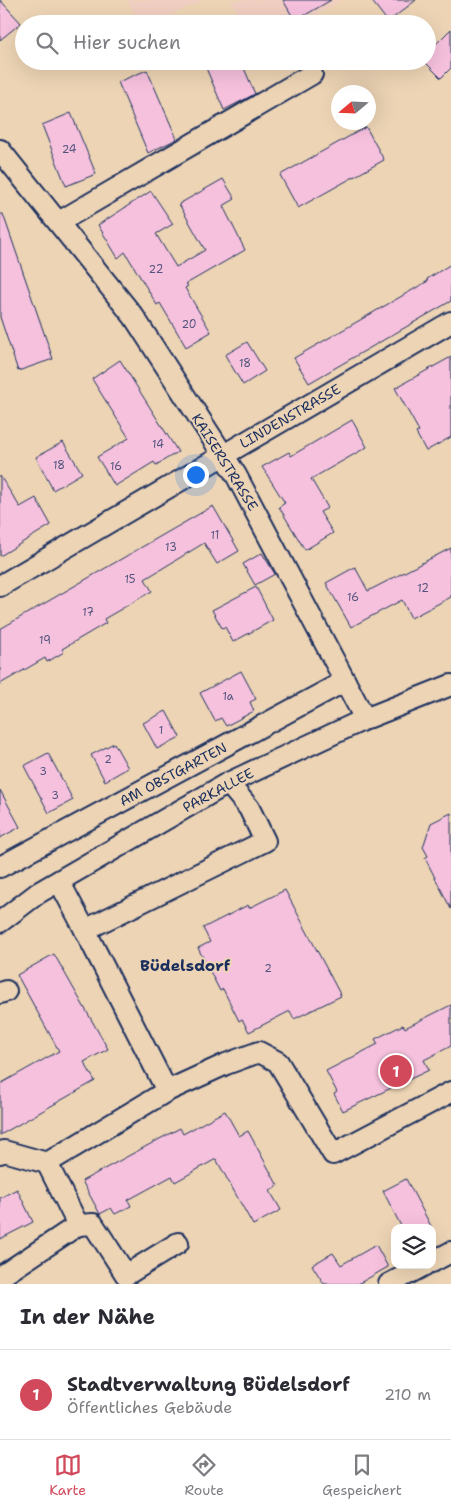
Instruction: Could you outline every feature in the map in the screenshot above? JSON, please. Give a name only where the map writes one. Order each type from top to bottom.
[{"type":"street","points":[[59,222],[312,74]]},
{"type":"street","name":"KAISERSTRASSE","points":[[0,150],[134,318],[221,455],[236,475],[365,719]]},
{"type":"street","name":"LINDENSTRASSE","points":[[0,586],[451,322]]},
{"type":"street","name":"AM OBSTGARTEN","points":[[0,867],[346,681]]},
{"type":"street","name":"PARKALLEE","points":[[0,922],[38,893],[228,782],[365,719],[451,685]]},
{"type":"street","points":[[85,930],[265,841],[249,808],[228,782]]},
{"type":"street","points":[[59,881],[167,1091]]},
{"type":"street","points":[[0,1153],[4,1151],[47,1163],[167,1091],[226,1064],[259,1052],[278,1062],[333,1154],[451,1092]]},
{"type":"street","points":[[47,1163],[78,1225]]},
{"type":"street","points":[[0,1276],[78,1225],[93,1224],[126,1276],[178,1243]]},
{"type":"street","points":[[436,1260],[451,1252]]},
{"type":"street","points":[[389,1284],[417,1269]]},
{"type":"shaded area","points":[[127,0],[204,0],[170,15],[136,15]]},
{"type":"shaded area","points":[[231,0],[342,0],[316,15],[238,15]]},
{"type":"building","points":[[0,0],[15,16],[15,28],[0,40]]},
{"type":"building","points":[[283,0],[331,0],[305,15],[292,15]]},
{"type":"building","points":[[371,0],[416,0],[397,15],[383,15]]},
{"type":"building","points":[[451,29],[451,68],[441,78],[433,70],[436,70],[436,44]]},
{"type":"building","points":[[147,70],[177,139],[148,153],[118,82]]},
{"type":"building","points":[[207,70],[245,70],[255,94],[224,110]]},
{"type":"building","points":[[71,113],[96,174],[66,186],[42,125]]},
{"type":"building","points":[[361,130],[368,130],[384,160],[298,208],[280,175]]},
{"type":"building","points":[[223,179],[235,199],[223,206],[245,250],[186,284],[188,286],[185,288],[211,332],[186,347],[160,303],[157,305],[125,252],[118,258],[98,225],[151,191],[173,224],[156,234],[176,267],[205,250],[179,204]]},
{"type":"building","points":[[0,214],[3,214],[53,359],[18,371],[0,317]]},
{"type":"building","points":[[451,264],[451,301],[309,383],[294,358],[428,281],[427,279]]},
{"type":"building","points":[[247,342],[265,371],[243,385],[225,355]]},
{"type":"building","points":[[451,357],[451,437],[426,451],[416,433],[419,431],[395,388]]},
{"type":"building","points":[[120,360],[178,452],[156,465],[154,462],[115,486],[97,457],[129,438],[92,379]]},
{"type":"building","points":[[352,420],[367,447],[311,479],[328,508],[320,512],[333,533],[305,550],[279,507],[285,503],[262,467],[289,452],[291,456]]},
{"type":"building","points":[[63,442],[82,473],[53,490],[36,457]]},
{"type":"building","points":[[0,476],[20,507],[36,498],[51,525],[0,556]]},
{"type":"building","points":[[213,506],[239,551],[217,564],[204,543],[145,579],[152,591],[104,619],[106,623],[62,649],[64,652],[47,662],[45,658],[0,684],[0,629]]},
{"type":"building","points":[[451,548],[451,597],[411,618],[402,600],[351,627],[326,583],[355,567],[368,591]]},
{"type":"building","points":[[262,553],[275,574],[255,585],[243,564]]},
{"type":"building","points":[[256,587],[273,620],[233,642],[225,627],[222,628],[212,610]]},
{"type":"building","points":[[241,671],[256,699],[250,702],[254,711],[226,726],[221,718],[215,721],[200,693]]},
{"type":"building","points":[[166,711],[180,737],[157,749],[143,723]]},
{"type":"building","points":[[114,743],[128,768],[105,781],[91,755]]},
{"type":"building","points":[[48,753],[73,800],[49,813],[24,766]]},
{"type":"building","points":[[0,790],[20,827],[0,838]]},
{"type":"building","points":[[451,813],[451,909],[425,858],[428,856],[423,847],[431,823]]},
{"type":"building","points":[[285,890],[341,996],[294,1019],[290,1011],[249,1032],[242,1019],[239,1021],[223,989],[220,991],[198,948],[210,942],[203,928],[248,905],[249,908]]},
{"type":"building","points":[[54,954],[108,1049],[84,1062],[95,1081],[0,1135],[0,1084],[59,1051],[17,975]]},
{"type":"building","points":[[451,1005],[451,1046],[424,1060],[429,1070],[343,1111],[334,1094],[337,1092],[326,1071],[378,1044],[375,1039],[403,1025],[405,1028]]},
{"type":"building","points":[[225,1111],[239,1136],[248,1131],[278,1186],[270,1191],[281,1210],[253,1225],[216,1159],[175,1182],[172,1176],[128,1200],[131,1206],[115,1214],[111,1208],[100,1214],[82,1181],[180,1128],[183,1134]]},
{"type":"building","points":[[406,1179],[430,1224],[400,1224],[383,1191]]},
{"type":"building","points":[[17,1189],[33,1222],[0,1239],[0,1198]]},
{"type":"building","points":[[376,1245],[388,1267],[358,1284],[324,1284],[312,1265],[333,1253],[341,1265]]},
{"type":"place","name":"Stadtverwaltung Büdelsdorf","points":[[396,1071]]},
{"type":"district","name":"Büdelsdorf","points":[[185,965]]}]
